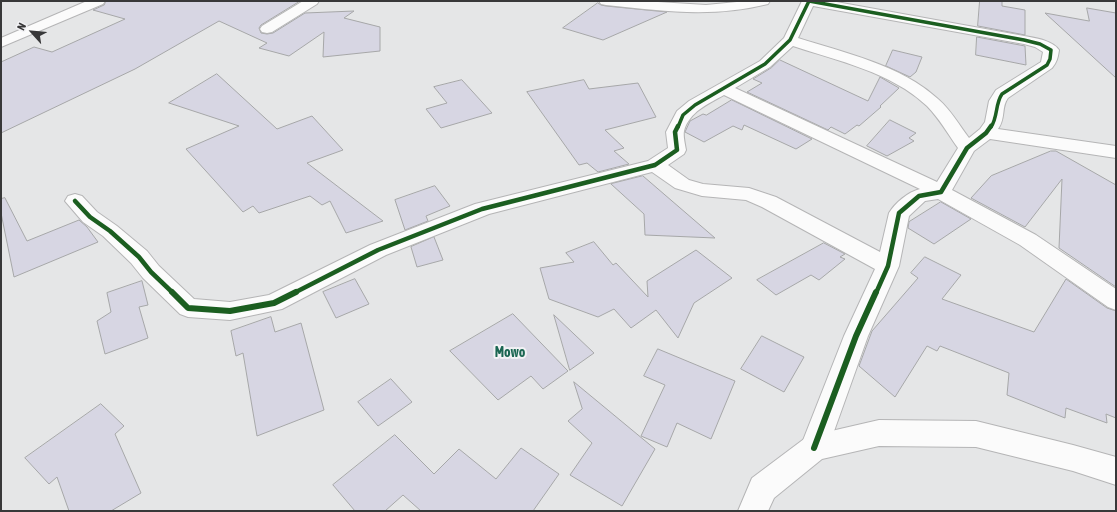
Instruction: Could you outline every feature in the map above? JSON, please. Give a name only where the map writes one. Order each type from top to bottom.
[{"type":"street","points":[[1,43],[98,1]]},
{"type":"street","points":[[267,29],[312,1]]},
{"type":"street","points":[[606,1],[700,8],[733,7],[763,1]]},
{"type":"street","points":[[75,201],[90,217],[110,231],[139,257],[151,272],[188,308],[230,311],[274,303],[378,250],[482,209],[656,166],[677,150],[675,132],[683,115],[695,105],[765,64],[790,40],[809,1],[1024,40],[1040,44],[1051,50],[1050,60],[1047,65],[1002,94],[997,101],[994,122],[986,133],[967,148],[940,192],[919,196],[899,214],[888,266],[856,336],[814,448]]},
{"type":"street","points":[[790,40],[864,65],[894,77],[914,89],[932,102],[967,148]]},
{"type":"street","points":[[724,89],[940,192],[1028,240],[1116,301]]},
{"type":"street","points":[[986,133],[1116,152]]},
{"type":"street","points":[[656,166],[682,184],[702,190],[749,194],[768,202],[888,266]]},
{"type":"street","points":[[753,511],[763,488],[814,448],[879,433],[976,434],[1074,458],[1116,471]]},
{"type":"building","points":[[106,1],[300,1],[261,25],[259,28],[261,33],[273,33],[305,13],[354,11],[344,18],[380,27],[380,51],[323,57],[324,32],[289,56],[259,48],[267,43],[219,21],[135,69],[1,133],[1,62],[34,47],[52,52],[125,19],[93,10],[104,5]]},
{"type":"building","points":[[980,1],[1002,1],[1002,6],[1025,10],[1025,35],[978,26]]},
{"type":"building","points":[[598,3],[606,6],[667,12],[603,40],[563,28]]},
{"type":"building","points":[[1087,8],[1116,13],[1116,78],[1045,13],[1089,21]]},
{"type":"building","points":[[977,37],[1025,46],[1026,65],[976,55]]},
{"type":"building","points":[[893,50],[922,57],[916,72],[910,77],[886,66]]},
{"type":"building","points":[[780,60],[868,101],[880,77],[899,88],[880,106],[881,107],[859,126],[857,125],[845,134],[831,127],[828,130],[747,92],[762,83],[753,79],[771,68]]},
{"type":"building","points":[[217,74],[277,129],[312,116],[343,150],[307,163],[383,221],[346,233],[330,201],[322,205],[310,196],[259,213],[253,206],[243,212],[186,149],[239,126],[169,103]]},
{"type":"building","points":[[462,80],[492,113],[441,128],[426,109],[447,103],[434,87]]},
{"type":"building","points":[[584,80],[589,89],[638,83],[656,117],[605,130],[624,148],[614,151],[629,164],[598,172],[587,163],[579,165],[527,92]]},
{"type":"building","points":[[732,100],[812,139],[796,149],[744,125],[742,130],[733,126],[704,142],[685,132],[690,121],[703,114],[706,115]]},
{"type":"building","points":[[890,120],[916,133],[909,138],[914,141],[887,156],[867,146]]},
{"type":"building","points":[[1051,151],[1056,151],[1116,185],[1116,287],[1059,248],[1062,179],[1025,227],[971,198],[991,176]]},
{"type":"building","points":[[643,176],[715,238],[645,235],[644,214],[611,184]]},
{"type":"building","points":[[435,186],[450,206],[426,216],[428,221],[405,230],[395,200]]},
{"type":"building","points":[[5,198],[27,241],[79,220],[87,227],[98,242],[14,277],[1,213],[1,199]]},
{"type":"building","points":[[941,202],[971,219],[934,244],[908,228],[909,222]]},
{"type":"building","points":[[434,237],[443,260],[417,267],[411,247]]},
{"type":"building","points":[[594,242],[613,265],[616,263],[648,297],[647,281],[696,250],[732,278],[694,303],[678,338],[656,310],[631,328],[614,309],[598,317],[549,299],[540,268],[574,262],[566,253]]},
{"type":"building","points":[[824,243],[845,254],[840,257],[845,259],[819,280],[811,275],[776,295],[757,280]]},
{"type":"building","points":[[925,257],[961,275],[942,299],[1034,332],[1066,279],[1107,308],[1116,311],[1116,418],[1106,414],[1107,423],[1066,408],[1065,418],[1007,395],[1009,373],[940,346],[937,351],[927,346],[895,397],[859,366],[872,331],[918,278],[911,273]]},
{"type":"building","points":[[355,279],[369,304],[336,318],[323,292]]},
{"type":"building","points":[[142,281],[148,305],[139,307],[148,338],[105,354],[97,321],[111,312],[107,293]]},
{"type":"building","points":[[513,314],[568,371],[543,389],[531,376],[498,400],[450,351]]},
{"type":"building","points":[[554,315],[594,353],[570,370]]},
{"type":"building","points":[[271,317],[275,332],[301,323],[324,410],[257,436],[243,353],[236,356],[231,331]]},
{"type":"building","points":[[762,336],[804,357],[784,392],[741,369]]},
{"type":"building","points":[[658,349],[735,381],[711,439],[677,423],[667,447],[641,436],[665,385],[644,376]]},
{"type":"building","points":[[391,379],[412,402],[378,426],[358,402]]},
{"type":"building","points":[[574,382],[655,449],[622,506],[570,475],[592,443],[568,421],[582,409]]},
{"type":"building","points":[[101,404],[124,426],[115,434],[141,493],[111,511],[69,511],[57,477],[49,484],[25,458]]},
{"type":"building","points":[[395,435],[434,474],[459,449],[496,479],[521,448],[559,474],[533,511],[421,511],[403,495],[385,511],[355,511],[333,485]]},
{"type":"cycle path","points":[[809,1],[1024,40],[1040,44],[1051,50],[1050,59],[1047,65],[1002,94],[997,101],[994,122],[986,133],[967,148],[941,192],[919,196],[899,213],[888,266],[856,336],[814,448]]},
{"type":"cycle path","points":[[75,201],[90,217],[110,231],[139,257],[151,272],[188,308],[230,311],[274,303],[378,250],[482,209],[655,165],[677,150],[675,132],[683,115],[695,105],[765,64],[790,40],[809,1]]},
{"type":"district","name":"Mowo","points":[[510,353]]}]
